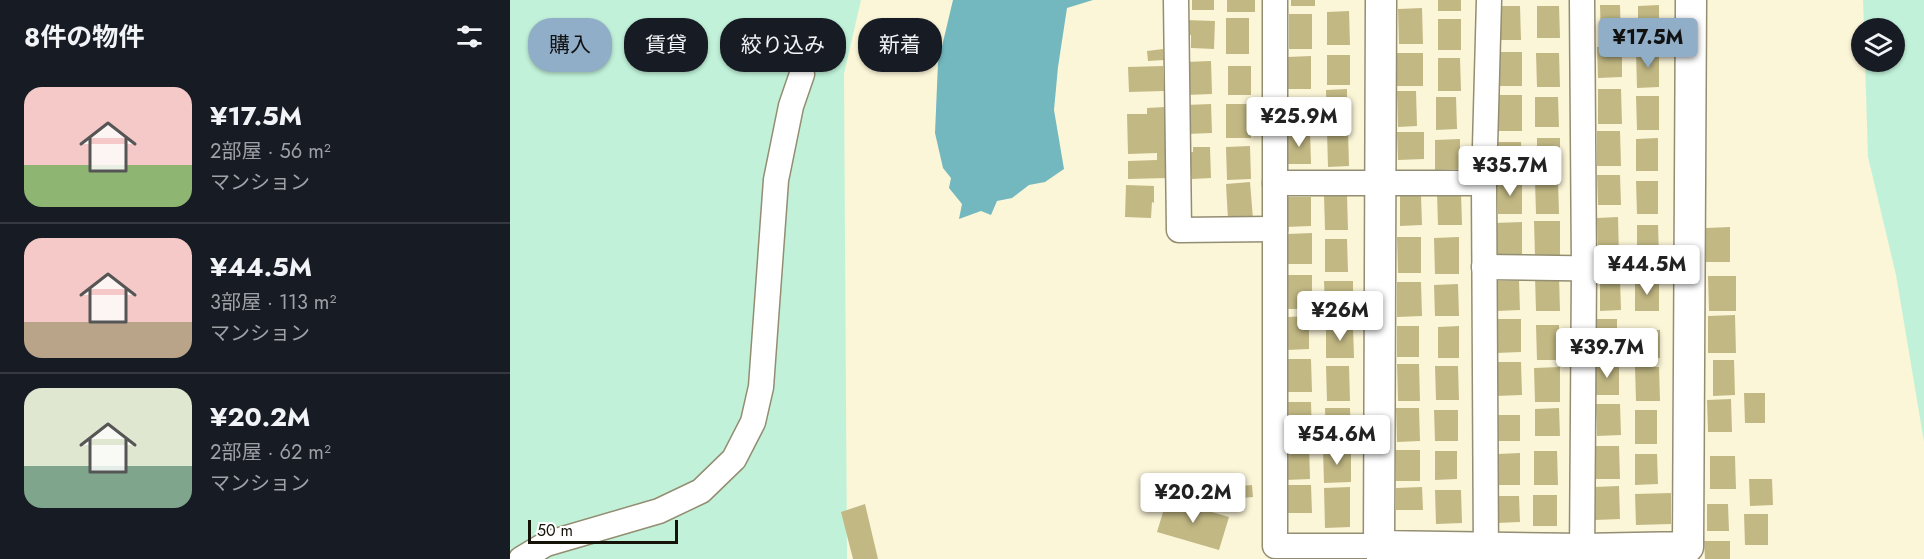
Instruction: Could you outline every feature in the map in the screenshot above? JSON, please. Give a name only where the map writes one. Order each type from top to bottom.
[{"type":"street","points":[[1176,0],[1179,230],[1275,230]]},
{"type":"street","points":[[1275,0],[1275,546],[1379,552],[1582,554],[1688,553],[1691,0]]},
{"type":"street","points":[[1379,552],[1382,0]]},
{"type":"street","points":[[1486,553],[1484,183],[1489,0]]},
{"type":"street","points":[[1582,0],[1584,269],[1582,554]]},
{"type":"street","points":[[520,559],[546,544],[659,511],[701,491],[734,459],[753,422],[761,387],[776,180],[791,106],[802,74]]},
{"type":"street","points":[[1275,183],[1380,185],[1484,183]]},
{"type":"street","points":[[1484,267],[1689,270]]},
{"type":"green space","points":[[510,0],[861,0],[846,65],[846,18],[720,18],[720,72],[844,72],[847,559],[510,559]]},
{"type":"green space","points":[[1863,0],[1924,0],[1924,442],[1896,275],[1868,157],[1865,72],[1905,72],[1905,18],[1864,18]]},
{"type":"water","points":[[953,0],[1093,0],[1067,8],[1054,110],[1064,169],[1045,182],[1029,185],[1012,198],[997,201],[991,215],[981,211],[959,219],[962,204],[949,188],[951,178],[943,168],[935,133],[938,72],[942,72],[942,46]]},
{"type":"building","points":[[1192,0],[1214,0],[1214,10],[1192,10]]},
{"type":"building","points":[[1227,0],[1255,0],[1255,12],[1227,12]]},
{"type":"building","points":[[1291,0],[1315,0],[1315,6],[1291,6]]},
{"type":"building","points":[[1438,0],[1461,0],[1461,11],[1438,11]]},
{"type":"building","points":[[1600,5],[1620,5],[1621,41],[1601,41]]},
{"type":"building","points":[[1659,5],[1659,36],[1638,37],[1638,6]]},
{"type":"building","points":[[1497,6],[1520,6],[1521,40],[1497,40]]},
{"type":"building","points":[[1537,6],[1559,6],[1560,38],[1537,38]]},
{"type":"building","points":[[1422,8],[1423,44],[1399,44],[1398,9]]},
{"type":"building","points":[[1349,11],[1350,45],[1327,45],[1327,12]]},
{"type":"building","points":[[1289,14],[1312,14],[1312,49],[1289,49]]},
{"type":"building","points":[[1226,18],[1249,18],[1249,54],[1226,54]]},
{"type":"building","points":[[1438,19],[1461,19],[1461,50],[1438,50]]},
{"type":"building","points":[[1184,20],[1215,21],[1214,49],[1191,48],[1191,35],[1184,35]]},
{"type":"building","points":[[1622,46],[1622,77],[1598,78],[1597,47]]},
{"type":"building","points":[[1163,49],[1164,60],[1148,61],[1147,51]]},
{"type":"building","points":[[1659,51],[1659,87],[1637,88],[1636,52]]},
{"type":"building","points":[[1497,52],[1522,52],[1522,86],[1498,86]]},
{"type":"building","points":[[1397,53],[1423,53],[1423,86],[1397,86]]},
{"type":"building","points":[[1536,53],[1559,53],[1560,87],[1537,87]]},
{"type":"building","points":[[1327,55],[1350,55],[1350,85],[1327,85]]},
{"type":"building","points":[[1311,56],[1311,89],[1287,89],[1287,57]]},
{"type":"building","points":[[1438,58],[1460,58],[1461,91],[1438,91]]},
{"type":"building","points":[[1211,61],[1212,94],[1186,95],[1185,62]]},
{"type":"building","points":[[1163,66],[1164,91],[1129,92],[1128,67]]},
{"type":"building","points":[[1228,66],[1251,66],[1251,95],[1228,95]]},
{"type":"building","points":[[1347,89],[1347,127],[1327,128],[1326,90]]},
{"type":"building","points":[[1598,89],[1621,89],[1622,124],[1598,124]]},
{"type":"building","points":[[1397,91],[1416,91],[1417,126],[1398,127]]},
{"type":"building","points":[[1498,95],[1522,95],[1522,131],[1499,131]]},
{"type":"building","points":[[1636,96],[1659,96],[1659,130],[1637,130]]},
{"type":"building","points":[[1436,97],[1456,97],[1457,129],[1436,130]]},
{"type":"building","points":[[1535,97],[1558,97],[1559,127],[1535,127]]},
{"type":"building","points":[[1286,102],[1309,102],[1310,126],[1287,126]]},
{"type":"building","points":[[1211,104],[1212,133],[1187,134],[1186,105]]},
{"type":"building","points":[[1226,104],[1251,104],[1251,138],[1226,138]]},
{"type":"building","points":[[1165,107],[1167,178],[1128,179],[1128,161],[1157,160],[1157,153],[1128,154],[1127,114],[1147,114],[1147,108]]},
{"type":"building","points":[[1327,131],[1348,131],[1349,166],[1328,167]]},
{"type":"building","points":[[1597,131],[1620,131],[1621,166],[1597,166]]},
{"type":"building","points":[[1287,132],[1310,132],[1311,164],[1287,164]]},
{"type":"building","points":[[1397,132],[1424,132],[1424,159],[1398,160]]},
{"type":"building","points":[[1537,138],[1560,138],[1560,165],[1537,166]]},
{"type":"building","points":[[1658,138],[1658,171],[1636,171],[1636,139]]},
{"type":"building","points":[[1460,139],[1460,169],[1435,170],[1435,140]]},
{"type":"building","points":[[1497,142],[1521,142],[1522,170],[1497,170]]},
{"type":"building","points":[[1250,146],[1251,179],[1227,180],[1226,147]]},
{"type":"building","points":[[1193,147],[1210,147],[1211,178],[1192,179],[1191,173],[1187,174],[1186,153],[1193,152]]},
{"type":"building","points":[[1597,175],[1620,175],[1621,205],[1598,205]]},
{"type":"building","points":[[1497,180],[1522,180],[1522,214],[1498,214]]},
{"type":"building","points":[[1558,181],[1559,214],[1536,214],[1535,182]]},
{"type":"building","points":[[1636,181],[1658,181],[1658,214],[1637,214]]},
{"type":"building","points":[[1250,182],[1253,219],[1228,220],[1226,184]]},
{"type":"building","points":[[1126,185],[1154,186],[1151,218],[1125,217]]},
{"type":"building","points":[[1461,193],[1462,225],[1438,225],[1437,194]]},
{"type":"building","points":[[1324,195],[1347,195],[1348,230],[1325,230]]},
{"type":"building","points":[[1400,195],[1421,195],[1422,225],[1400,226]]},
{"type":"building","points":[[1285,197],[1311,197],[1311,226],[1285,227]]},
{"type":"building","points":[[1618,217],[1619,257],[1598,258],[1597,218]]},
{"type":"building","points":[[1534,221],[1560,221],[1560,255],[1535,256]]},
{"type":"building","points":[[1522,222],[1522,254],[1495,254],[1494,223]]},
{"type":"building","points":[[1637,225],[1658,225],[1659,257],[1637,258]]},
{"type":"building","points":[[1730,227],[1730,262],[1706,262],[1706,228]]},
{"type":"building","points":[[1312,233],[1312,264],[1287,264],[1287,234]]},
{"type":"building","points":[[1397,237],[1421,237],[1421,273],[1398,273]]},
{"type":"building","points":[[1459,237],[1459,274],[1435,274],[1434,238]]},
{"type":"building","points":[[1325,239],[1347,239],[1348,272],[1325,272]]},
{"type":"building","points":[[1285,275],[1312,275],[1312,309],[1285,309]]},
{"type":"building","points":[[1708,276],[1736,276],[1736,311],[1709,311]]},
{"type":"building","points":[[1535,277],[1559,277],[1560,311],[1536,311]]},
{"type":"building","points":[[1600,279],[1620,279],[1621,310],[1600,311]]},
{"type":"building","points":[[1659,280],[1659,311],[1635,311],[1635,281]]},
{"type":"building","points":[[1324,281],[1353,281],[1353,307],[1325,308]]},
{"type":"building","points":[[1496,281],[1519,281],[1520,310],[1497,311]]},
{"type":"building","points":[[1397,282],[1421,282],[1422,316],[1397,317]]},
{"type":"building","points":[[1458,284],[1459,316],[1435,316],[1434,285]]},
{"type":"building","points":[[1735,315],[1736,353],[1708,353],[1708,316]]},
{"type":"building","points":[[1309,316],[1309,349],[1287,350],[1287,317]]},
{"type":"building","points":[[1495,319],[1521,319],[1521,352],[1496,353]]},
{"type":"building","points":[[1596,319],[1617,319],[1617,351],[1596,352]]},
{"type":"building","points":[[1536,325],[1559,325],[1560,360],[1537,360]]},
{"type":"building","points":[[1353,326],[1354,358],[1326,358],[1326,327]]},
{"type":"building","points":[[1397,326],[1419,326],[1419,357],[1397,357]]},
{"type":"building","points":[[1459,326],[1459,358],[1438,358],[1438,327]]},
{"type":"building","points":[[1636,330],[1660,330],[1660,358],[1637,358]]},
{"type":"building","points":[[1286,359],[1311,359],[1312,392],[1286,392]]},
{"type":"building","points":[[1713,360],[1734,360],[1735,395],[1713,396]]},
{"type":"building","points":[[1495,362],[1521,362],[1522,395],[1495,396]]},
{"type":"building","points":[[1397,364],[1419,364],[1420,401],[1398,401]]},
{"type":"building","points":[[1595,364],[1619,364],[1619,395],[1596,395]]},
{"type":"building","points":[[1326,366],[1349,366],[1350,401],[1327,401]]},
{"type":"building","points":[[1435,366],[1458,366],[1459,400],[1436,400]]},
{"type":"building","points":[[1560,367],[1560,402],[1535,402],[1534,368]]},
{"type":"building","points":[[1635,367],[1659,367],[1660,401],[1636,401]]},
{"type":"building","points":[[1744,393],[1765,393],[1765,423],[1745,423]]},
{"type":"building","points":[[1731,399],[1732,432],[1708,432],[1707,400]]},
{"type":"building","points":[[1285,402],[1311,402],[1312,437],[1286,437]]},
{"type":"building","points":[[1596,404],[1620,404],[1621,435],[1597,436]]},
{"type":"building","points":[[1325,408],[1350,408],[1351,442],[1326,442]]},
{"type":"building","points":[[1396,408],[1419,408],[1420,441],[1397,442]]},
{"type":"building","points":[[1559,408],[1560,436],[1535,436],[1535,409]]},
{"type":"building","points":[[1434,410],[1458,410],[1458,441],[1435,441]]},
{"type":"building","points":[[1635,410],[1657,410],[1657,444],[1635,444]]},
{"type":"building","points":[[1497,415],[1520,415],[1520,441],[1498,441]]},
{"type":"building","points":[[1286,445],[1309,445],[1310,479],[1286,480]]},
{"type":"building","points":[[1593,446],[1619,446],[1620,479],[1594,479]]},
{"type":"building","points":[[1323,449],[1351,449],[1351,482],[1324,483]]},
{"type":"building","points":[[1395,450],[1420,450],[1420,481],[1396,481]]},
{"type":"building","points":[[1435,451],[1457,451],[1457,479],[1435,480]]},
{"type":"building","points":[[1534,451],[1557,451],[1558,485],[1534,485]]},
{"type":"building","points":[[1520,453],[1520,485],[1499,485],[1498,454]]},
{"type":"building","points":[[1635,454],[1657,454],[1658,484],[1635,485]]},
{"type":"building","points":[[1710,456],[1735,456],[1736,489],[1710,489]]},
{"type":"building","points":[[1749,479],[1772,479],[1773,505],[1750,506]]},
{"type":"building","points":[[1252,485],[1253,497],[1242,498],[1241,486]]},
{"type":"building","points":[[1284,485],[1311,485],[1312,513],[1285,513]]},
{"type":"building","points":[[1619,486],[1620,519],[1595,520],[1594,487]]},
{"type":"building","points":[[1350,487],[1350,527],[1325,528],[1324,488]]},
{"type":"building","points":[[1422,487],[1423,510],[1396,510],[1396,488]]},
{"type":"building","points":[[1435,490],[1461,490],[1462,523],[1436,524]]},
{"type":"building","points":[[1671,493],[1671,524],[1636,525],[1635,494]]},
{"type":"building","points":[[1533,495],[1557,495],[1557,526],[1533,526]]},
{"type":"building","points":[[1495,496],[1519,496],[1520,522],[1496,523]]},
{"type":"building","points":[[1167,499],[1229,517],[1219,550],[1157,532]]},
{"type":"building","points":[[865,504],[878,559],[853,559],[841,512]]},
{"type":"building","points":[[1707,504],[1728,504],[1729,531],[1707,531]]},
{"type":"building","points":[[1744,514],[1768,514],[1768,545],[1745,545]]},
{"type":"building","points":[[1704,541],[1730,541],[1730,559],[1705,559]]}]
